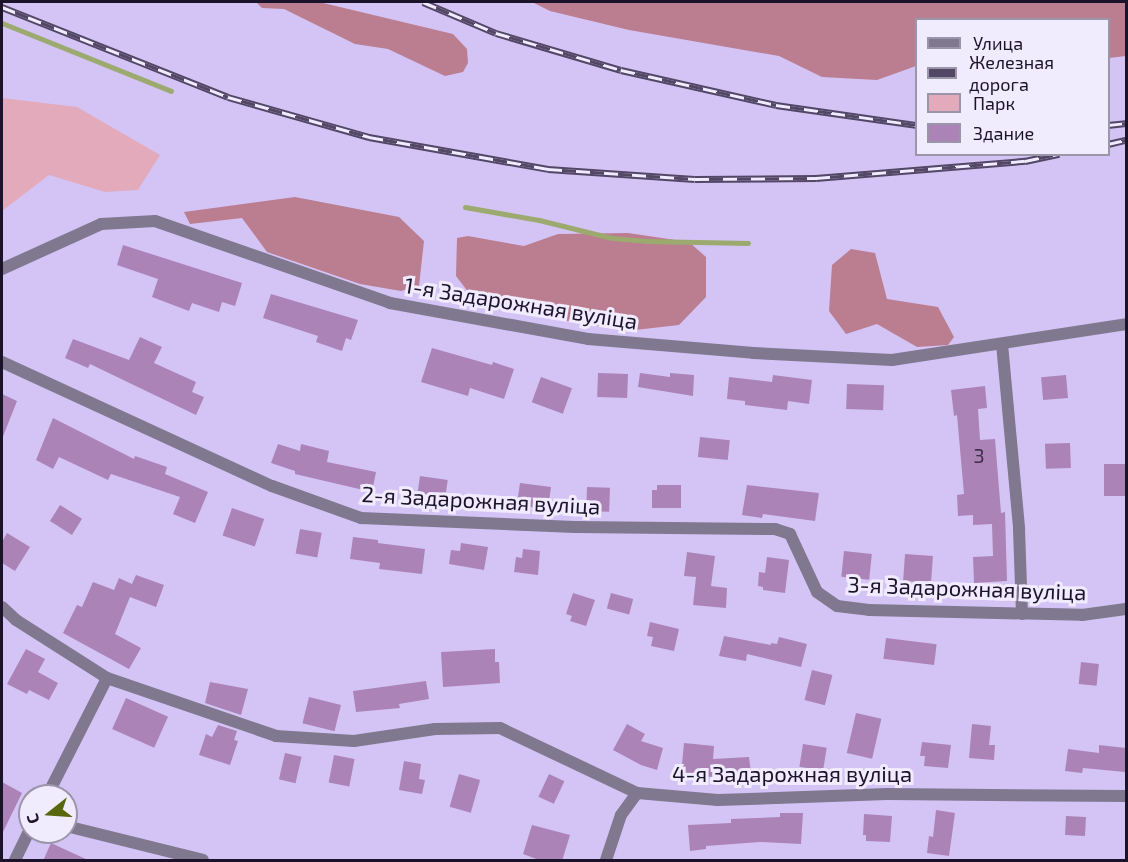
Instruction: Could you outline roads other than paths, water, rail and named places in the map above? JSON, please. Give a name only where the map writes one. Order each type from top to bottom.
[{"type":"street","name":"1-я Задарожная вуліца","points":[[2,269],[101,224],[155,222],[390,303],[588,339],[753,353],[892,360],[1126,324]]},
{"type":"street","points":[[1002,344],[1019,529],[1022,614]]},
{"type":"street","name":"2-я Задарожная вуліца","points":[[2,362],[272,486],[361,518],[575,527],[775,529]]},
{"type":"street","name":"3-я Задарожная вуліца","points":[[775,529],[790,534],[817,592],[837,606],[869,610],[1082,615],[1126,609]]},
{"type":"street","name":"4-я Задарожная вуліца","points":[[2,607],[16,620],[107,678],[276,736],[354,741],[435,729],[500,728],[637,793],[718,800],[887,794],[1126,796]]},
{"type":"street","points":[[53,784],[107,678]]},
{"type":"street","points":[[606,861],[621,815],[637,793]]},
{"type":"street","points":[[78,829],[203,861]]},
{"type":"street","points":[[15,861],[23,844]]},
{"type":"waterway","points":[[2,23],[171,91]]},
{"type":"waterway","points":[[465,207],[539,220],[612,238],[748,243]]},
{"type":"railway","points":[[423,2],[496,33],[621,70],[776,105],[915,125]]},
{"type":"railway","points":[[2,7],[228,97],[369,137],[548,169],[695,179],[816,178],[1025,161],[1049,156]]},
{"type":"railway","points":[[1110,125],[1126,123]]},
{"type":"railway","points":[[1110,144],[1126,140]]}]
